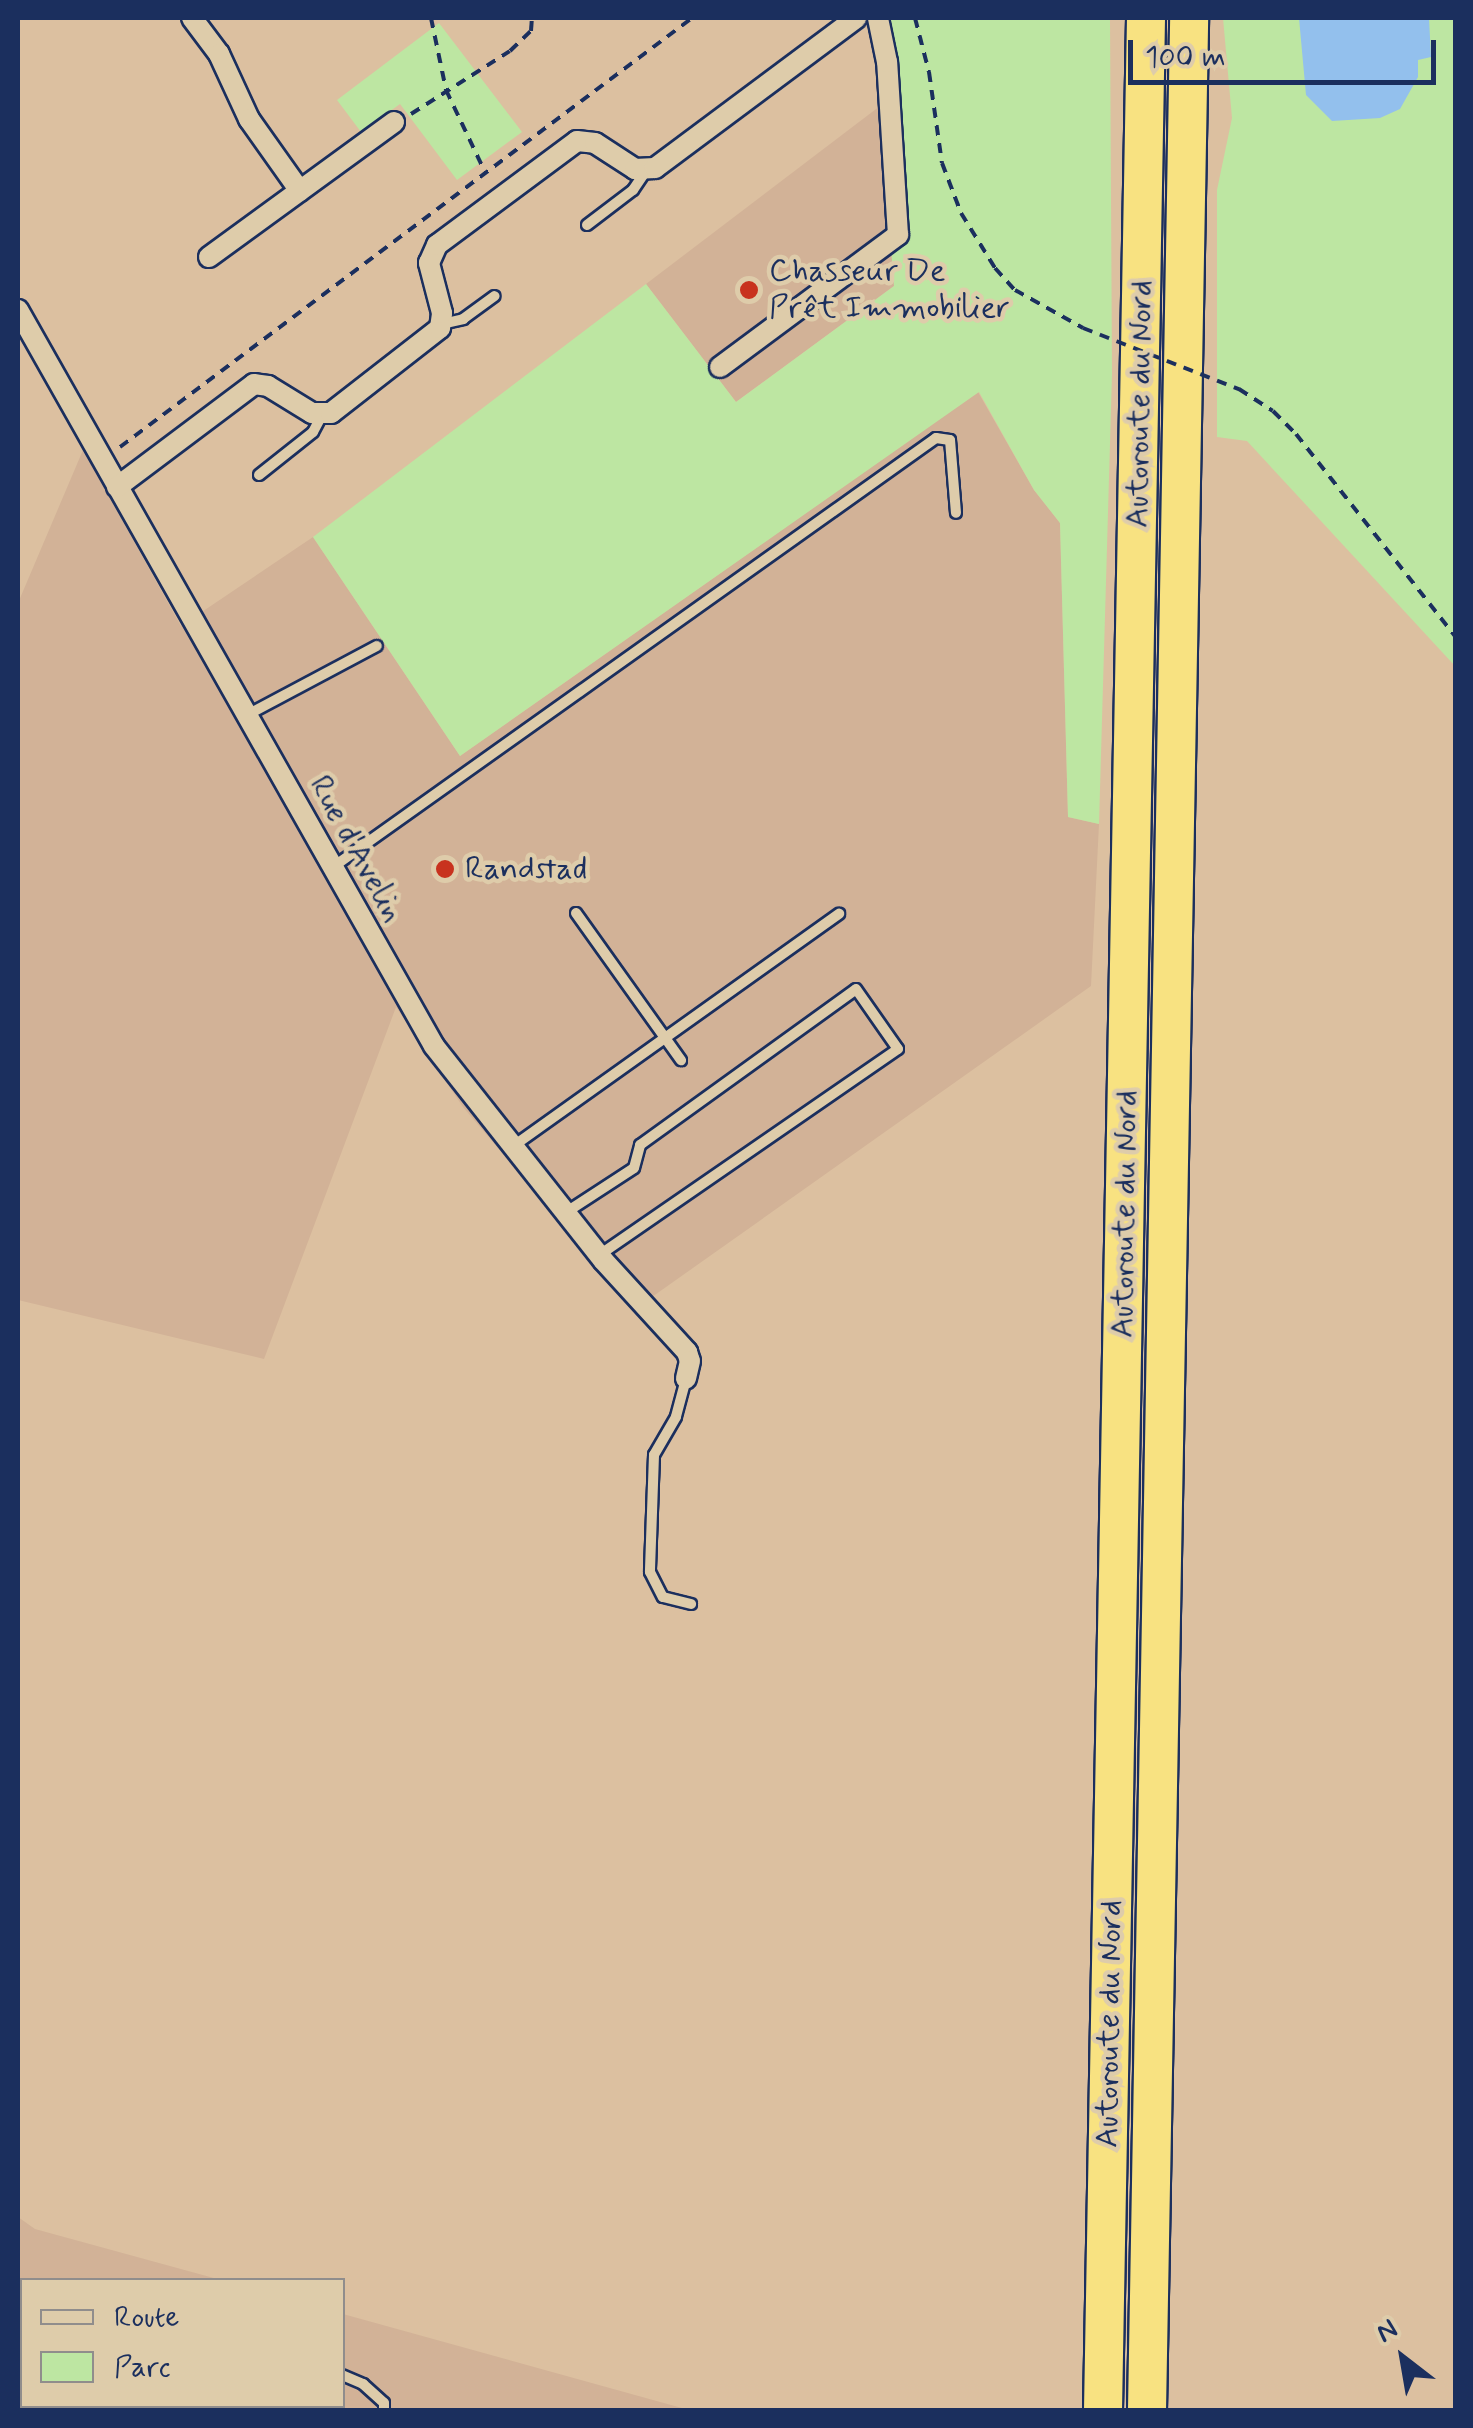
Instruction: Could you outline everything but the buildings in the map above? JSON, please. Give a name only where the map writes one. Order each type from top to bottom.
[{"type":"highway","name":"Autoroute du Nord","points":[[1104,2410],[1146,18]]},
{"type":"highway","name":"Autoroute du Nord","points":[[1148,2410],[1189,18]]},
{"type":"street","points":[[192,18],[219,54],[249,119],[300,190]]},
{"type":"street","points":[[117,487],[254,384],[268,386],[322,415],[336,410],[434,336],[442,324],[429,258],[434,248],[452,234],[577,142],[595,143],[646,171],[856,18]]},
{"type":"street","points":[[720,367],[898,236],[887,62],[878,18]]},
{"type":"street","points":[[209,257],[394,122]]},
{"type":"street","name":"Rue d'Avelin","points":[[18,310],[434,1046],[564,1213],[687,1352],[690,1361],[686,1379]]},
{"type":"lane","points":[[587,225],[633,190],[646,171]]},
{"type":"lane","points":[[442,324],[463,319],[496,296]]},
{"type":"lane","points":[[259,475],[313,432],[322,415]]},
{"type":"lane","points":[[332,868],[936,438],[950,440],[956,513]]},
{"type":"lane","points":[[246,716],[377,646]]},
{"type":"lane","points":[[576,913],[681,1060]]},
{"type":"lane","points":[[511,1147],[840,914]]},
{"type":"lane","points":[[564,1213],[634,1168],[640,1144],[856,990],[898,1050],[599,1255]]},
{"type":"lane","points":[[686,1379],[676,1417],[654,1456],[650,1572],[663,1596],[691,1604]]},
{"type":"lane","points":[[345,2377],[362,2384],[384,2403],[384,2410]]},
{"type":"path","points":[[432,18],[446,90],[486,172]]},
{"type":"path","points":[[394,122],[510,51],[531,31],[532,18]]},
{"type":"path","points":[[102,460],[692,18]]},
{"type":"path","points":[[915,18],[929,72],[942,164],[961,213],[1004,278],[1030,301],[1083,328],[1240,388],[1273,411],[1296,434],[1456,636]]},
{"type":"shaded area","points":[[880,106],[894,286],[736,402],[646,284]]},
{"type":"shaded area","points":[[978,392],[1034,490],[1060,523],[1068,817],[1099,824],[1091,986],[635,1309],[463,1107],[396,1007],[264,1359],[18,1300],[18,603],[83,450],[181,626],[313,537],[460,756]]},
{"type":"shaded area","points":[[18,2217],[35,2229],[214,2278],[20,2278],[20,2408],[345,2408],[345,2315],[689,2410],[18,2410]]},
{"type":"green space","points":[[881,18],[1110,18],[1112,374],[1099,824],[1068,817],[1060,523],[1034,490],[979,392],[460,756],[313,537],[646,284],[736,402],[894,286],[880,106]]},
{"type":"green space","points":[[1223,18],[1455,18],[1455,666],[1247,441],[1217,437],[1217,190],[1232,118]]},
{"type":"green space","points":[[439,23],[522,132],[457,180],[400,104],[361,132],[337,100]]},
{"type":"water","points":[[1299,18],[1429,18],[1431,57],[1418,60],[1418,77],[1400,109],[1380,118],[1332,121],[1306,95]]},
{"type":"place","name":"Chasseur De Prêt Immobilier","points":[[749,290]]},
{"type":"place","name":"Randstad","points":[[445,869]]}]
